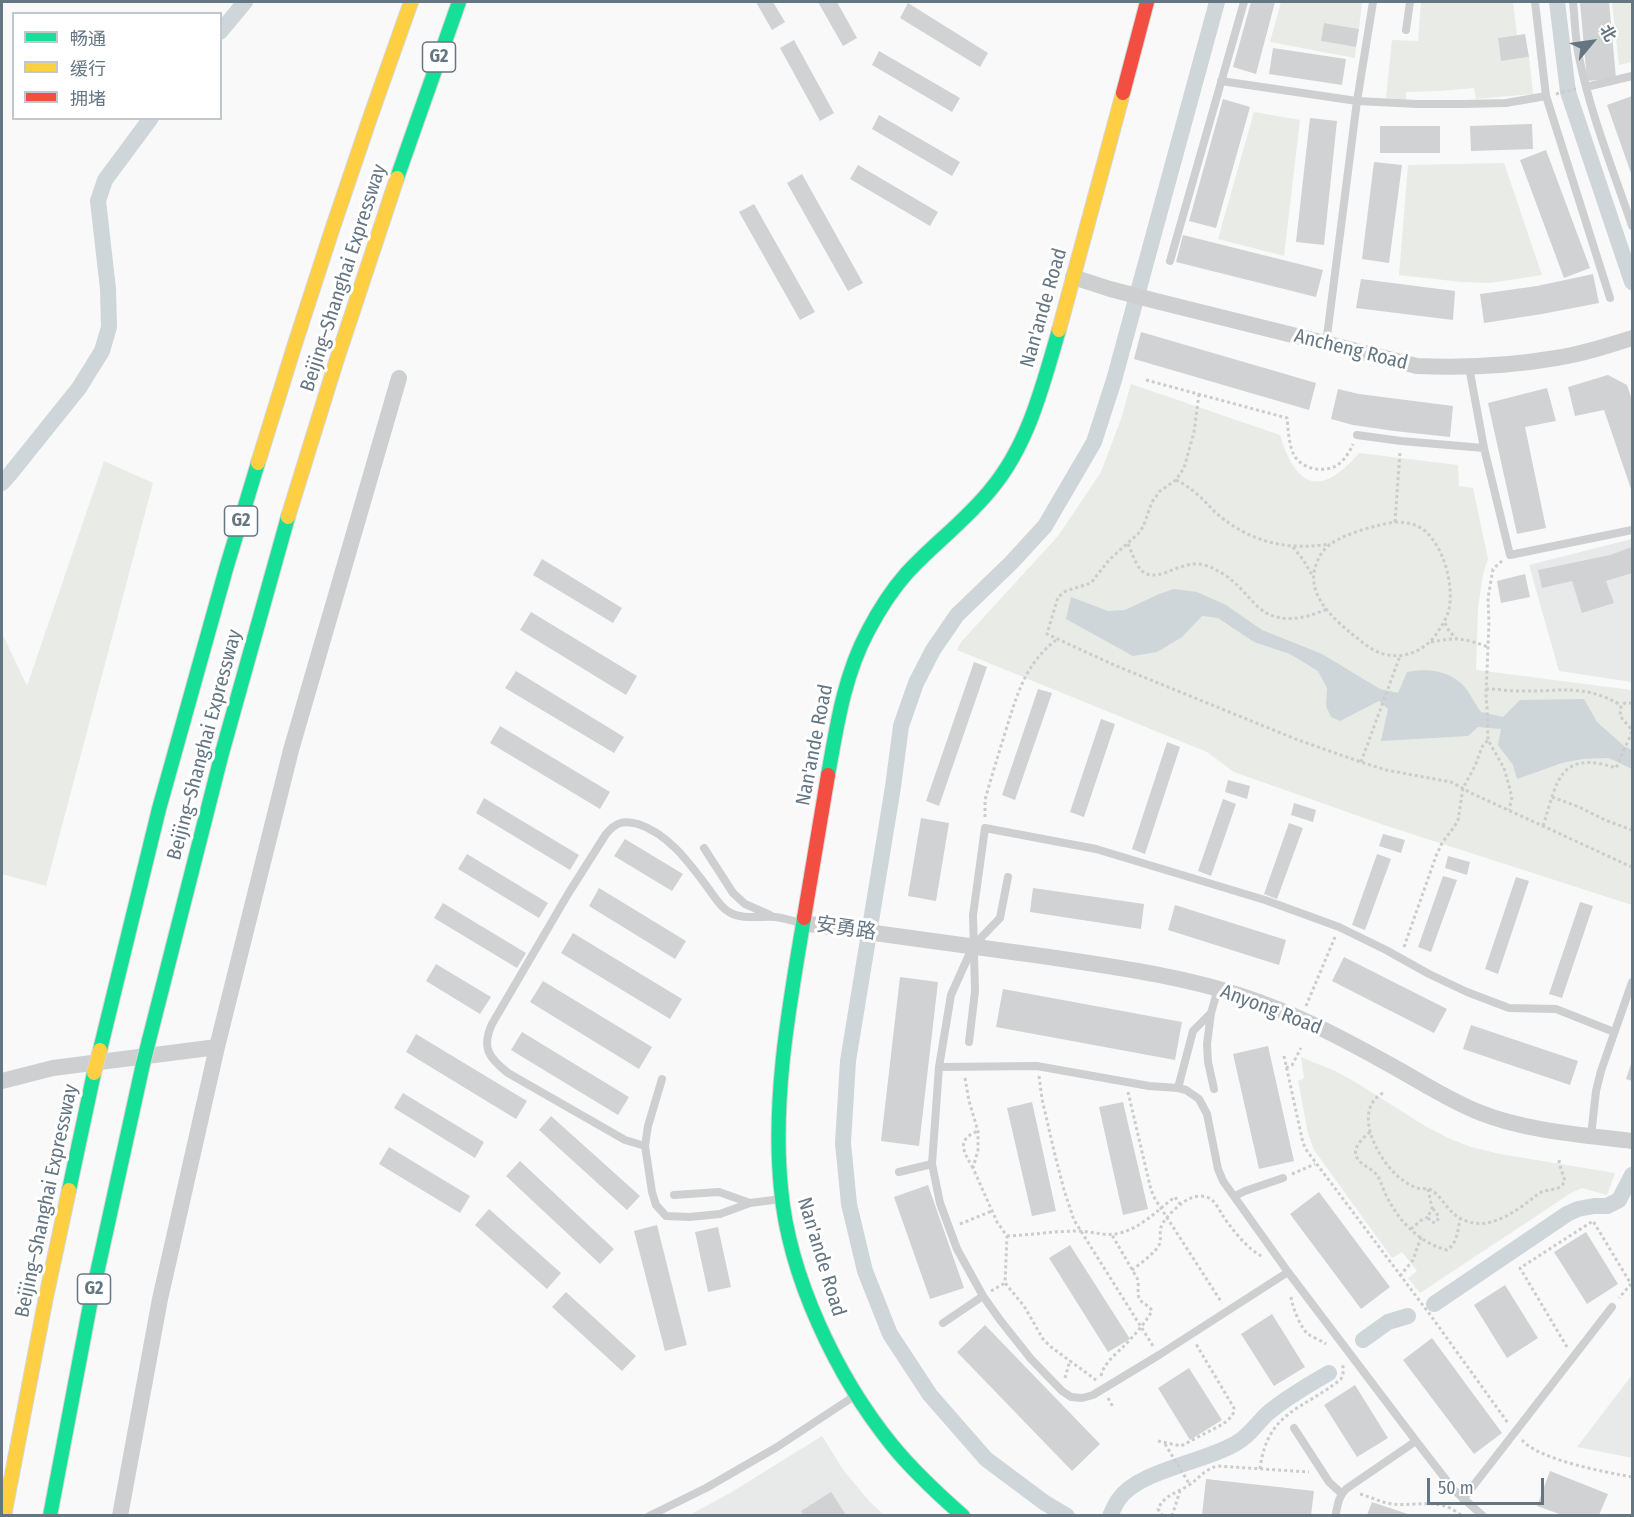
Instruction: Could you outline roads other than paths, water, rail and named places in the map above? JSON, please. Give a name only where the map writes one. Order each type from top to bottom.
[{"type":"main road","name":"Beijing–Shanghai Expressway","points":[[4,1515],[46,1297],[94,1072],[159,809],[230,558],[298,331],[411,2]]},
{"type":"main road","name":"Beijing–Shanghai Expressway","points":[[50,1515],[90,1305],[143,1064],[203,821],[272,570],[341,346],[419,112],[459,2]]},
{"type":"main road","name":"Nan'ande Road","points":[[963,1515],[932,1488],[892,1445],[857,1395],[827,1341],[807,1295],[782,1199],[778,1130],[781,1080],[802,923],[842,699],[852,664],[868,630],[905,575],[968,515],[993,487],[1013,458],[1043,386],[1147,2]]},
{"type":"street","name":"Ancheng Road","points":[[1073,277],[1156,301],[1417,366],[1469,367],[1522,363],[1558,358],[1632,338]]},
{"type":"street","points":[[120,1515],[160,1299],[217,1047],[291,750],[399,378]]},
{"type":"street","name":"安勇路","points":[[802,923],[891,936]]},
{"type":"street","name":"Anyong Road","points":[[891,936],[1145,972],[1218,989],[1246,997],[1329,1032],[1434,1090],[1481,1113],[1520,1125],[1632,1141]]},
{"type":"street","points":[[2,1081],[52,1068],[217,1047]]},
{"type":"lane","points":[[1170,261],[1244,2]]},
{"type":"lane","points":[[1326,344],[1357,101],[1373,2]]},
{"type":"lane","points":[[1406,30],[1410,2]]},
{"type":"lane","points":[[1535,2],[1550,95],[1610,297]]},
{"type":"lane","points":[[1573,2],[1578,56],[1632,226]]},
{"type":"lane","points":[[1587,87],[1632,76]]},
{"type":"lane","points":[[1221,81],[1357,101],[1464,104],[1506,102],[1550,95]]},
{"type":"lane","points":[[1469,367],[1484,448],[1510,555],[1632,530]]},
{"type":"lane","points":[[1357,435],[1484,448]]},
{"type":"lane","points":[[645,1146],[625,1140],[495,1063],[487,1049],[486,1036],[492,1024],[606,834],[621,822],[645,826],[673,845],[685,857],[717,901],[729,912],[741,916],[776,917]]},
{"type":"lane","points":[[969,1042],[975,991],[973,915],[985,828],[1096,849],[1265,900],[1339,927],[1467,992],[1509,1008],[1556,1009],[1614,1032]]},
{"type":"lane","points":[[704,849],[733,893],[745,904],[776,917],[802,923]]},
{"type":"lane","points":[[1008,877],[1000,918],[974,946],[951,995],[939,1068],[932,1164],[940,1203],[957,1249],[983,1296],[1000,1320],[1030,1359],[1062,1391],[1071,1397],[1082,1398],[1093,1395],[1159,1355],[1288,1272]]},
{"type":"lane","points":[[1591,1136],[1598,1082],[1632,982]]},
{"type":"lane","points":[[1214,1089],[1207,1050],[1218,989]]},
{"type":"lane","points":[[1178,1088],[1193,1031],[1212,1013]]},
{"type":"lane","points":[[939,1068],[1037,1066],[1149,1086],[1178,1088],[1194,1096],[1204,1106],[1207,1114],[1218,1169],[1223,1181],[1288,1272],[1416,1441],[1463,1499],[1483,1515]]},
{"type":"lane","points":[[662,1079],[648,1126],[645,1146],[652,1192],[656,1205],[666,1216],[689,1217],[720,1214],[750,1203],[782,1199]]},
{"type":"lane","points":[[899,1172],[932,1164]]},
{"type":"lane","points":[[1235,1196],[1283,1178]]},
{"type":"lane","points":[[674,1195],[718,1192],[750,1203]]},
{"type":"lane","points":[[943,1323],[983,1296]]},
{"type":"lane","points":[[1463,1499],[1612,1307]]},
{"type":"lane","points":[[649,1515],[706,1488],[777,1447],[857,1395]]},
{"type":"lane","points":[[1294,1428],[1329,1482],[1344,1491]]},
{"type":"lane","points":[[1336,1513],[1338,1500],[1344,1491],[1416,1441]]},
{"type":"waterway","points":[[222,30],[245,2]]},
{"type":"waterway","points":[[1067,1516],[1045,1503],[986,1459],[930,1395],[890,1334],[865,1271],[849,1204],[843,1143],[848,1061],[901,726],[916,683],[933,650],[957,615],[1011,563],[1045,526],[1094,442],[1114,380],[1217,2]]},
{"type":"waterway","points":[[1557,2],[1568,92],[1632,282]]},
{"type":"waterway","points":[[2,483],[79,388],[102,351],[109,327],[108,289],[98,201],[105,180],[150,120]]},
{"type":"waterway","points":[[1434,1304],[1567,1214],[1578,1209],[1607,1206],[1619,1200],[1632,1175]]},
{"type":"waterway","points":[[1363,1340],[1388,1322],[1408,1316]]},
{"type":"waterway","points":[[1110,1516],[1118,1501],[1129,1489],[1157,1473],[1225,1449],[1238,1442],[1275,1407],[1329,1373]]}]
